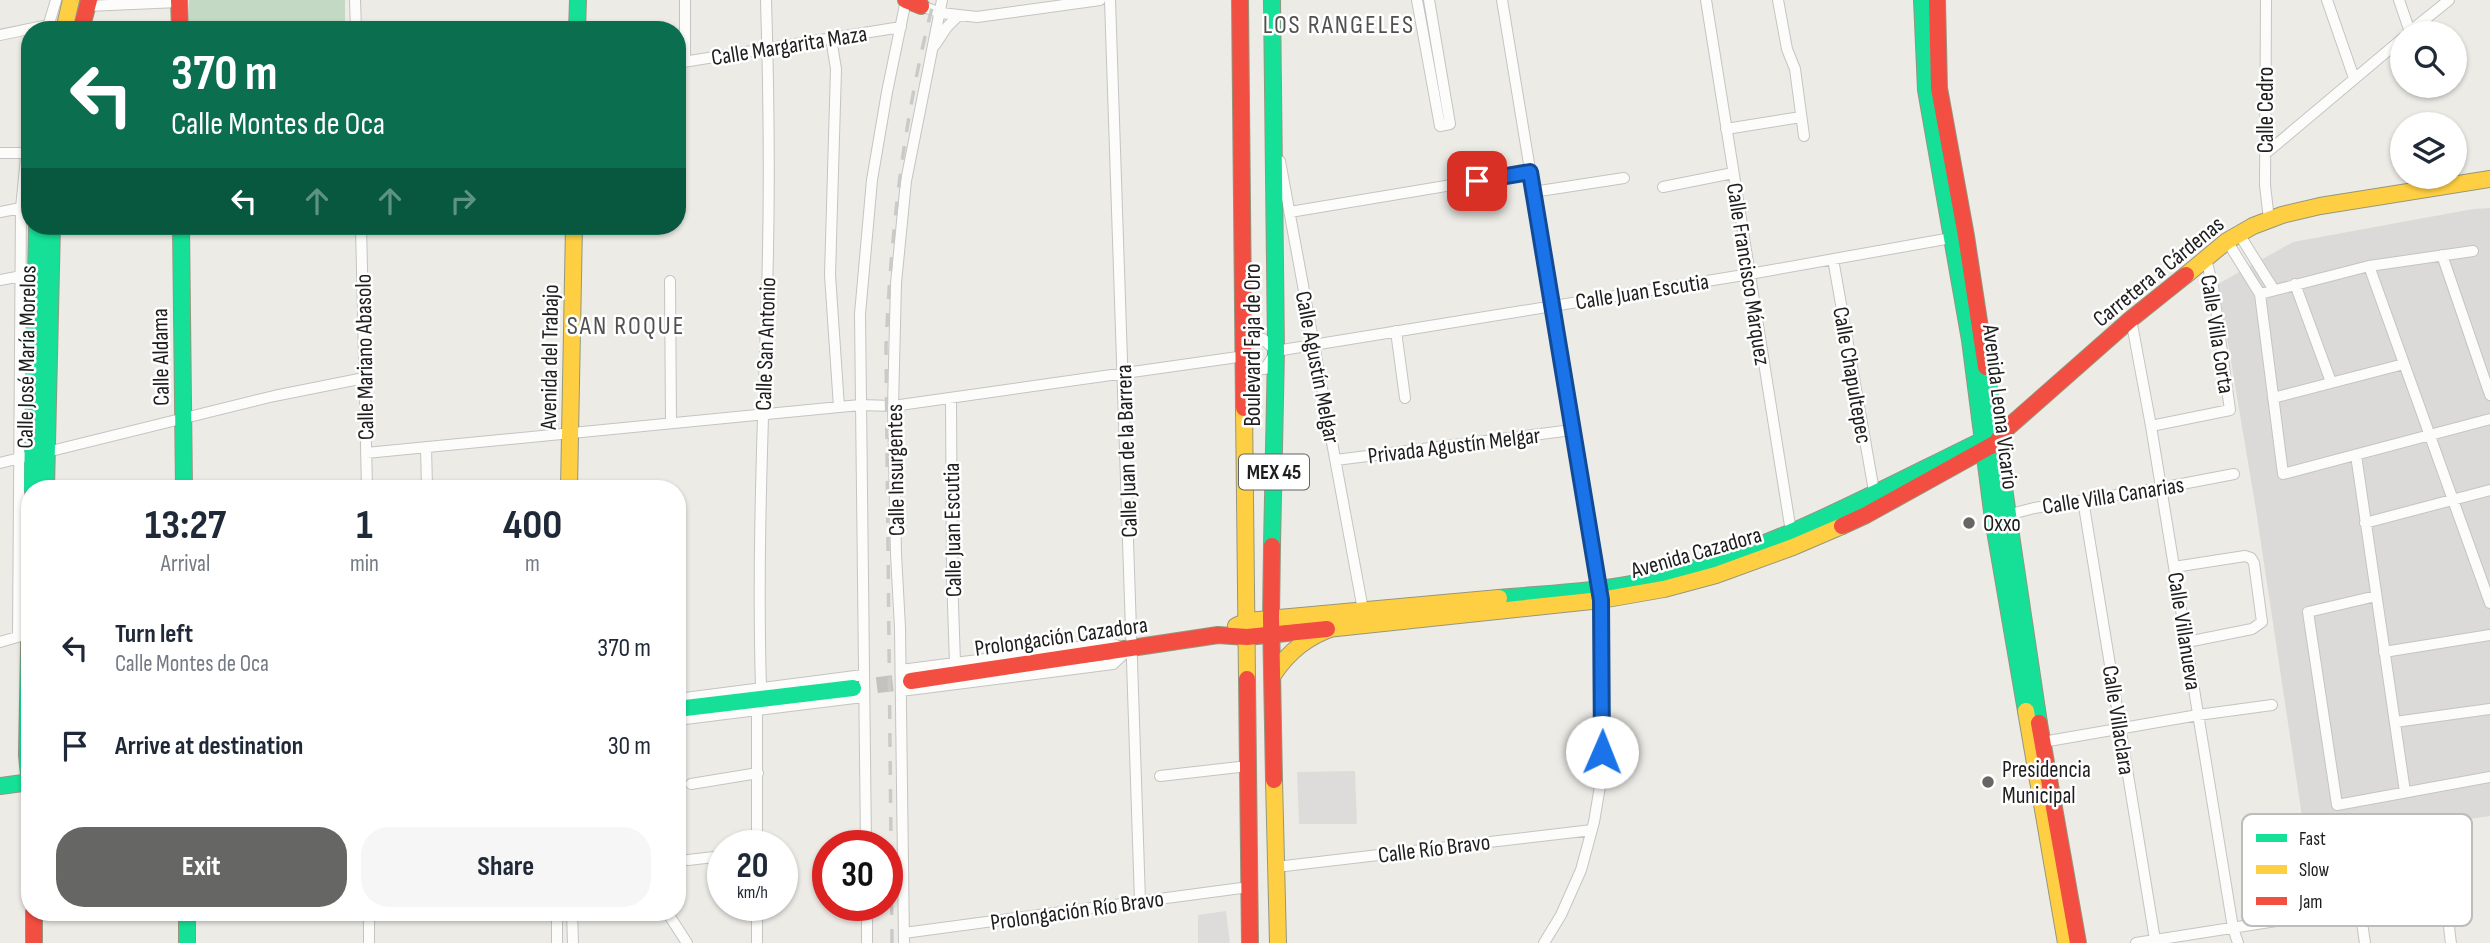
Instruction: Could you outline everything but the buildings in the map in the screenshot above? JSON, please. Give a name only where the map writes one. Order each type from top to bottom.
[{"type":"street","points":[[54,21],[56,0]]},
{"type":"street","points":[[58,21],[71,0]]},
{"type":"street","points":[[355,0],[356,21]]},
{"type":"street","points":[[577,21],[578,0]]},
{"type":"street","points":[[684,21],[685,0]]},
{"type":"street","name":"Calle San Antonio","points":[[761,688],[759,550],[767,291],[766,0]]},
{"type":"street","name":"Calle Insurgentes","points":[[904,938],[904,681],[893,406],[896,283],[906,181],[942,0]]},
{"type":"street","points":[[913,2],[958,16],[984,16],[1100,0]]},
{"type":"street","name":"Calle Juan de la Barrera","points":[[1110,0],[1129,649],[1140,901]]},
{"type":"street","name":"Boulevard Faja de Oro","points":[[1240,0],[1250,943]]},
{"type":"street","name":"Boulevard Faja de Oro","points":[[1272,0],[1276,351],[1271,626],[1278,943]]},
{"type":"street","points":[[1417,0],[1433,53],[1450,124],[1440,126],[1433,53],[1429,0]]},
{"type":"street","points":[[1502,0],[1600,595],[1602,774],[1592,830],[1581,870],[1561,915],[1544,943]]},
{"type":"street","name":"Calle Francisco Márquez","points":[[1706,0],[1792,540]]},
{"type":"street","points":[[1778,0],[1787,49],[1795,69],[1804,135]]},
{"type":"street","name":"Avenida Leona Vicario","points":[[1922,0],[1926,90],[1960,237]]},
{"type":"street","name":"Avenida Leona Vicario","points":[[1937,0],[1939,88],[1993,439],[1987,481],[2000,517],[2066,943]]},
{"type":"street","name":"Calle Cedro","points":[[2266,0],[2265,185],[2269,220]]},
{"type":"street","points":[[2327,0],[2354,78]]},
{"type":"street","points":[[2399,0],[2404,21]]},
{"type":"street","points":[[2423,21],[2449,0]]},
{"type":"street","points":[[83,21],[88,3],[179,1],[180,21]]},
{"type":"street","name":"Calle Insurgentes","points":[[865,830],[860,687],[860,314],[872,180],[885,103],[901,27],[913,2]]},
{"type":"street","points":[[930,57],[942,33],[958,16]]},
{"type":"street","name":"Calle Margarita Maza","points":[[686,61],[901,27]]},
{"type":"street","points":[[0,35],[21,32]]},
{"type":"street","points":[[831,38],[836,69],[830,275],[839,407]]},
{"type":"street","points":[[2265,154],[2390,48]]},
{"type":"street","points":[[1727,129],[1801,117]]},
{"type":"street","name":"Calle Agustín Melgar","points":[[1273,124],[1363,610]]},
{"type":"street","points":[[0,153],[21,153]]},
{"type":"street","points":[[1290,212],[1530,172]]},
{"type":"street","points":[[1662,187],[1733,173]]},
{"type":"street","points":[[1533,192],[1624,178]]},
{"type":"street","name":"Carretera a Cárdenas","points":[[1993,439],[2131,319],[2233,237],[2269,220],[2320,206],[2490,179]]},
{"type":"street","points":[[0,212],[21,208]]},
{"type":"street","points":[[0,280],[35,273],[27,235]]},
{"type":"street","name":"Calle José María Morelos","points":[[32,480],[37,235]]},
{"type":"street","name":"Calle José María Morelos","points":[[43,480],[33,455],[26,401],[27,349],[35,273],[49,235]]},
{"type":"street","name":"Calle Aldama","points":[[181,235],[184,480]]},
{"type":"street","name":"Calle Mariano Abasolo","points":[[361,235],[367,480]]},
{"type":"street","name":"Avenida del Trabajo","points":[[569,480],[574,235]]},
{"type":"street","name":"Calle Juan Escutia","points":[[1276,351],[1960,237]]},
{"type":"street","points":[[2233,237],[2274,290]]},
{"type":"street","points":[[2233,237],[2260,294],[2283,474],[2490,419]]},
{"type":"street","points":[[2260,294],[2369,266],[2473,251]]},
{"type":"street","points":[[2442,255],[2490,395]]},
{"type":"street","name":"Calle Chapultepec","points":[[1833,259],[1874,491]]},
{"type":"street","name":"Calle Villa Corta","points":[[2151,426],[2230,410],[2213,287],[2206,259]]},
{"type":"street","points":[[2369,266],[2490,603]]},
{"type":"street","points":[[670,281],[670,423]]},
{"type":"street","points":[[2295,284],[2331,383]]},
{"type":"street","name":"Calle Villanueva","points":[[2131,319],[2233,928],[2238,943]]},
{"type":"street","points":[[1396,331],[1405,398]]},
{"type":"street","points":[[1263,339],[1276,351],[1265,369],[1256,369],[1245,356],[1249,344],[1254,340],[1263,339]]},
{"type":"street","points":[[366,453],[860,405],[893,406],[1245,356]]},
{"type":"street","points":[[2273,398],[2404,364]]},
{"type":"street","points":[[0,463],[183,417],[364,378]]},
{"type":"street","name":"Calle Juan Escutia","points":[[951,398],[951,562],[955,663]]},
{"type":"street","name":"Privada Agustín Melgar","points":[[1336,460],[1572,430]]},
{"type":"street","name":"Avenida Cazadora","points":[[1271,626],[1336,627],[1600,595],[1792,540],[1866,514],[1993,439]]},
{"type":"street","points":[[426,447],[427,480]]},
{"type":"street","points":[[31,480],[33,455]]},
{"type":"street","name":"Avenida Cazadora","points":[[1792,540],[1874,491],[1963,455]]},
{"type":"street","points":[[2356,455],[2405,792]]},
{"type":"street","name":"Calle Villa Canarias","points":[[2000,517],[2034,508],[2234,474]]},
{"type":"street","points":[[2365,523],[2490,490]]},
{"type":"street","name":"Calle Villaclara","points":[[2083,500],[2155,940]]},
{"type":"street","points":[[2174,566],[2245,556],[2251,558],[2254,564],[2262,622],[2252,629],[2186,642]]},
{"type":"street","name":"Avenida Cazadora","points":[[1271,626],[1363,610],[1600,595]]},
{"type":"street","points":[[2376,596],[2308,612],[2337,805],[2490,777]]},
{"type":"street","name":"Prolongación Cazadora","points":[[904,681],[1271,626]]},
{"type":"street","points":[[1273,675],[1299,644],[1336,627]]},
{"type":"street","points":[[2384,652],[2490,635]]},
{"type":"street","points":[[0,642],[21,636]]},
{"type":"street","points":[[904,681],[955,663],[1110,643],[1129,649]]},
{"type":"street","points":[[686,698],[761,688],[860,687]]},
{"type":"street","points":[[686,708],[860,687]]},
{"type":"street","points":[[686,719],[757,710],[860,687]]},
{"type":"street","points":[[2036,743],[2272,705]]},
{"type":"street","points":[[2395,722],[2490,709]]},
{"type":"street","points":[[757,710],[757,830]]},
{"type":"street","name":"Avenida Leona Vicario","points":[[2036,743],[2078,943]]},
{"type":"street","points":[[1160,776],[1248,766]]},
{"type":"street","points":[[691,784],[758,773]]},
{"type":"street","points":[[0,786],[21,784]]},
{"type":"street","name":"Calle Río Bravo","points":[[1276,867],[1592,830]]},
{"type":"street","points":[[688,860],[707,858]]},
{"type":"street","name":"Prolongación Río Bravo","points":[[904,938],[1140,901],[1250,887]]},
{"type":"street","points":[[34,921],[34,943]]},
{"type":"street","points":[[187,921],[187,943]]},
{"type":"street","points":[[369,921],[369,943]]},
{"type":"street","points":[[557,921],[557,943]]},
{"type":"street","points":[[572,921],[573,943]]},
{"type":"street","points":[[673,921],[687,943]]},
{"type":"street","points":[[757,921],[757,943]]},
{"type":"street","points":[[867,921],[867,943]]},
{"type":"street","points":[[2136,943],[2246,926]]},
{"type":"shaded area","points":[[2490,208],[2490,816],[2472,819],[2472,814],[2302,814],[2256,510],[2218,284],[2293,242]]},
{"type":"shaded area","points":[[1355,771],[1357,824],[1299,824],[1297,772]]},
{"type":"shaded area","points":[[1226,911],[1230,943],[1198,943],[1198,915]]},
{"type":"green space","points":[[189,0],[345,0],[345,21],[189,21]]},
{"type":"tunnel","points":[[853,688],[911,681]]},
{"type":"railway","points":[[892,943],[886,347],[891,259],[901,172],[915,86],[934,0]]},
{"type":"traffic: fast","points":[[577,21],[578,0]]},
{"type":"traffic: fast","points":[[1272,0],[1276,351],[1272,546]]},
{"type":"traffic: fast","points":[[1922,0],[1926,90],[1970,340],[1993,519],[2026,711]]},
{"type":"traffic: fast","points":[[32,480],[37,235]]},
{"type":"traffic: fast","points":[[46,480],[52,235]]},
{"type":"traffic: fast","points":[[181,235],[184,480]]},
{"type":"traffic: fast","points":[[1986,367],[2039,723]]},
{"type":"traffic: fast","points":[[1499,598],[1626,585],[1709,564],[1790,533],[1985,439]]},
{"type":"traffic: fast","points":[[686,708],[853,688]]},
{"type":"traffic: fast","points":[[0,786],[21,783]]},
{"type":"traffic: fast","points":[[187,921],[187,943]]},
{"type":"traffic: slow","points":[[66,21],[71,0]]},
{"type":"traffic: slow","points":[[2186,275],[2227,241],[2253,226],[2282,215],[2320,206],[2490,179]]},
{"type":"traffic: slow","points":[[569,480],[574,235]]},
{"type":"traffic: slow","points":[[1244,408],[1247,679]]},
{"type":"traffic: slow","points":[[1327,629],[1601,600],[1664,589],[1716,575],[1842,526]]},
{"type":"traffic: slow","points":[[1236,626],[1247,621],[1499,598]]},
{"type":"traffic: slow","points":[[1273,675],[1300,645],[1336,627]]},
{"type":"traffic: slow","points":[[2026,711],[2066,943]]},
{"type":"traffic: slow","points":[[1274,780],[1278,943]]},
{"type":"traffic: jam","points":[[83,21],[89,0]]},
{"type":"traffic: jam","points":[[179,0],[180,21]]},
{"type":"traffic: jam","points":[[906,0],[921,6]]},
{"type":"traffic: jam","points":[[1240,0],[1244,408]]},
{"type":"traffic: jam","points":[[1937,0],[1939,88],[1986,367]]},
{"type":"traffic: jam","points":[[1842,526],[1996,443],[2005,430],[2131,319],[2186,275]]},
{"type":"traffic: jam","points":[[1272,546],[1274,780]]},
{"type":"traffic: jam","points":[[911,681],[1218,635],[1247,637],[1327,629]]},
{"type":"traffic: jam","points":[[1247,679],[1250,943]]},
{"type":"traffic: jam","points":[[2039,723],[2078,943]]},
{"type":"traffic: jam","points":[[34,921],[34,943]]},
{"type":"place","name":"Oxxo","points":[[1969,523]]},
{"type":"place","name":"Presidencia Municipal","points":[[1988,782]]},
{"type":"district","name":"LOS RANGELES","points":[[1339,24]]},
{"type":"district","name":"SAN ROQUE","points":[[626,325]]},
{"type":"route","points":[[1477,181],[1530,172],[1601,600],[1602,752]]}]
